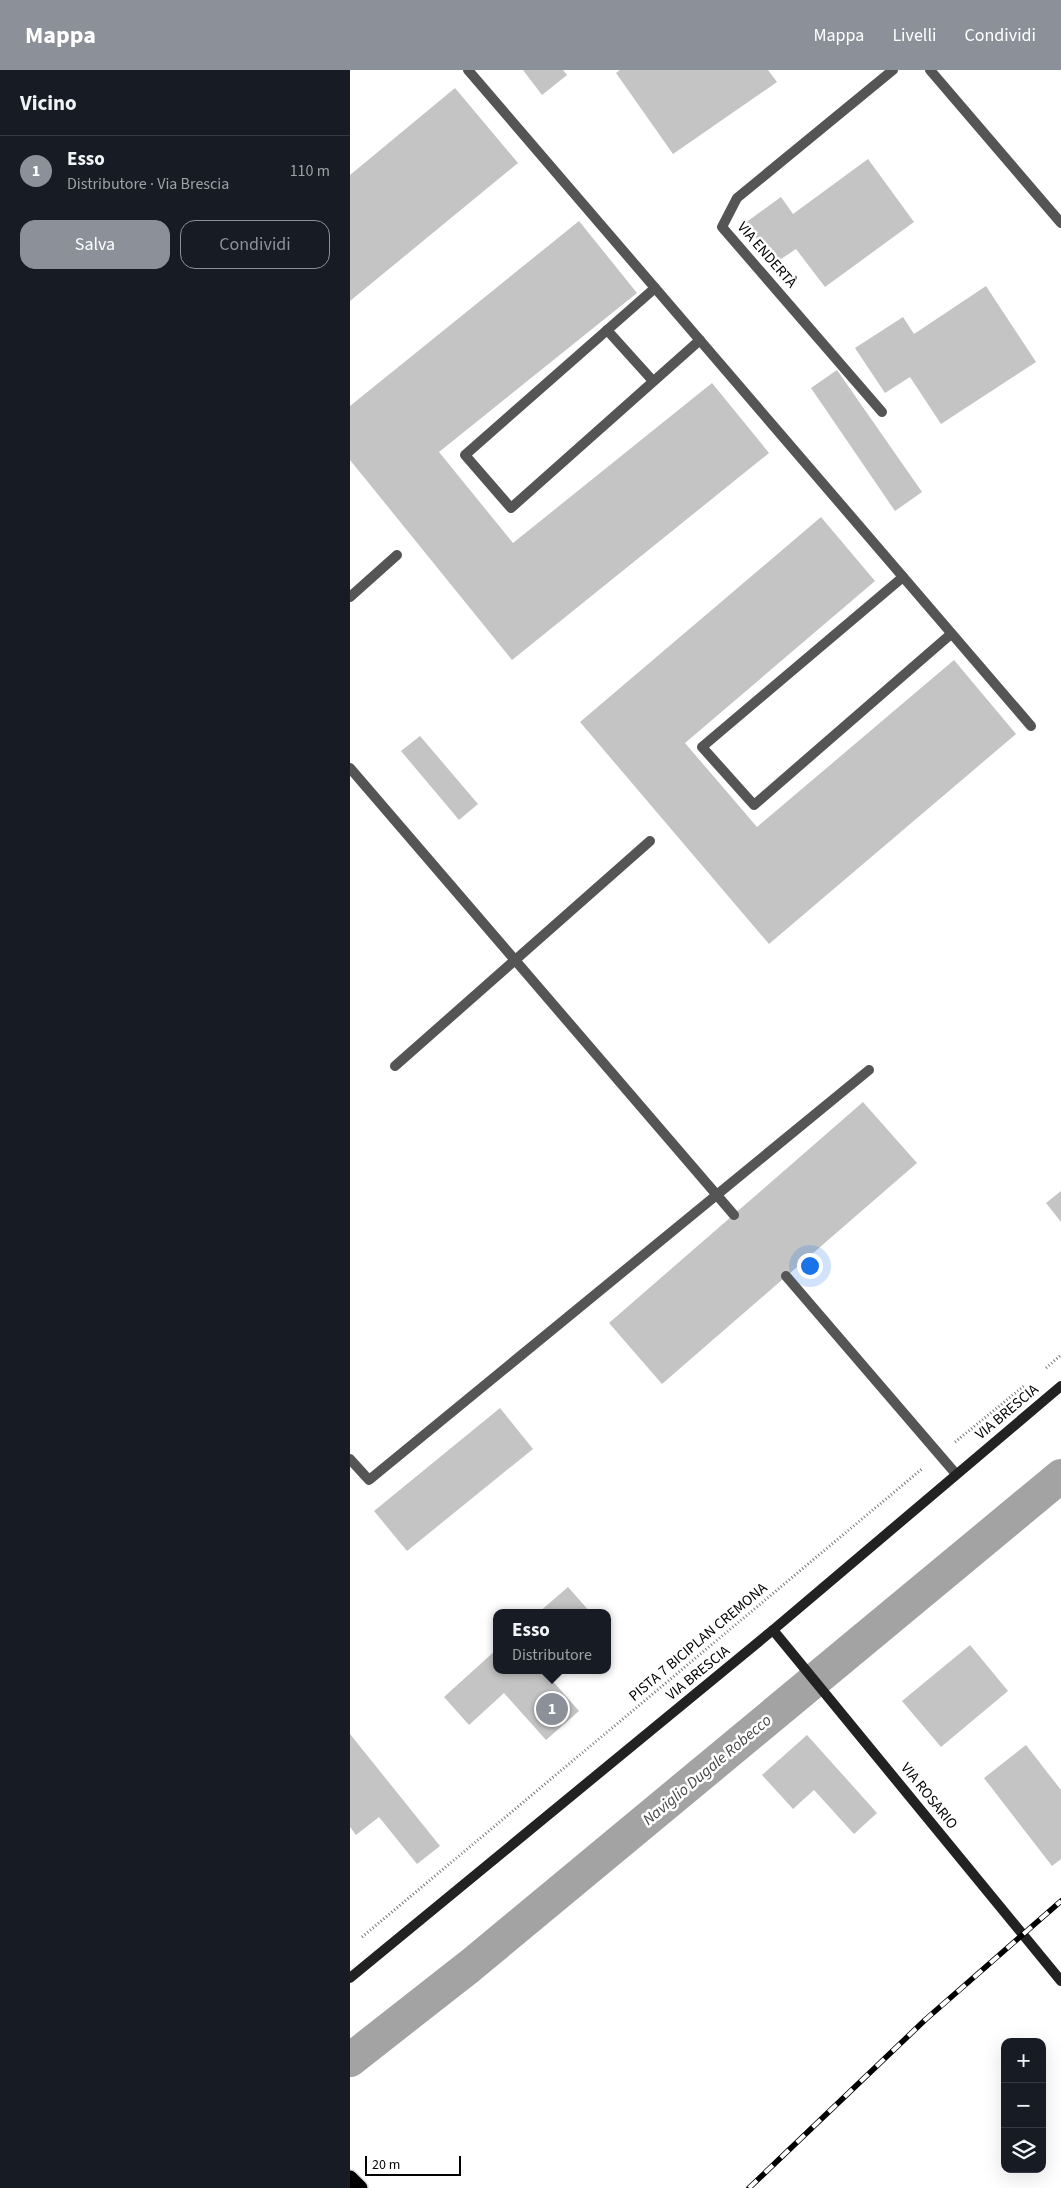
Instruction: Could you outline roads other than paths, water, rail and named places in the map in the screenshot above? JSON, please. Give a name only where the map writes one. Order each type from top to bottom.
[{"type":"highway","points":[[350,2178],[360,2188]]},
{"type":"main road","name":"VIA BRESCIA","points":[[350,1978],[773,1630],[1061,1386]]},
{"type":"main road","name":"VIA ROSARIO","points":[[773,1630],[1061,1981]]},
{"type":"street","points":[[468,70],[1031,726]]},
{"type":"street","name":"VIA ENDERTÀ","points":[[882,412],[722,227],[737,198],[893,70]]},
{"type":"street","points":[[930,70],[1061,223]]},
{"type":"street","points":[[655,288],[465,455],[511,508],[700,340]]},
{"type":"street","points":[[607,330],[653,381]]},
{"type":"street","points":[[350,597],[397,555]]},
{"type":"street","points":[[903,578],[702,747],[754,804],[951,634]]},
{"type":"street","points":[[350,768],[734,1215]]},
{"type":"street","points":[[394,1066],[650,841]]},
{"type":"street","points":[[350,1459],[369,1480],[718,1196],[869,1070]]},
{"type":"street","points":[[786,1276],[956,1474]]},
{"type":"waterway","name":"Naviglio Dugale Robecco","points":[[350,2060],[470,1966],[1061,1476]]},
{"type":"railway","points":[[749,2188],[925,2020],[1061,1901]]},
{"type":"place","name":"Esso","points":[[552,1709]]}]
